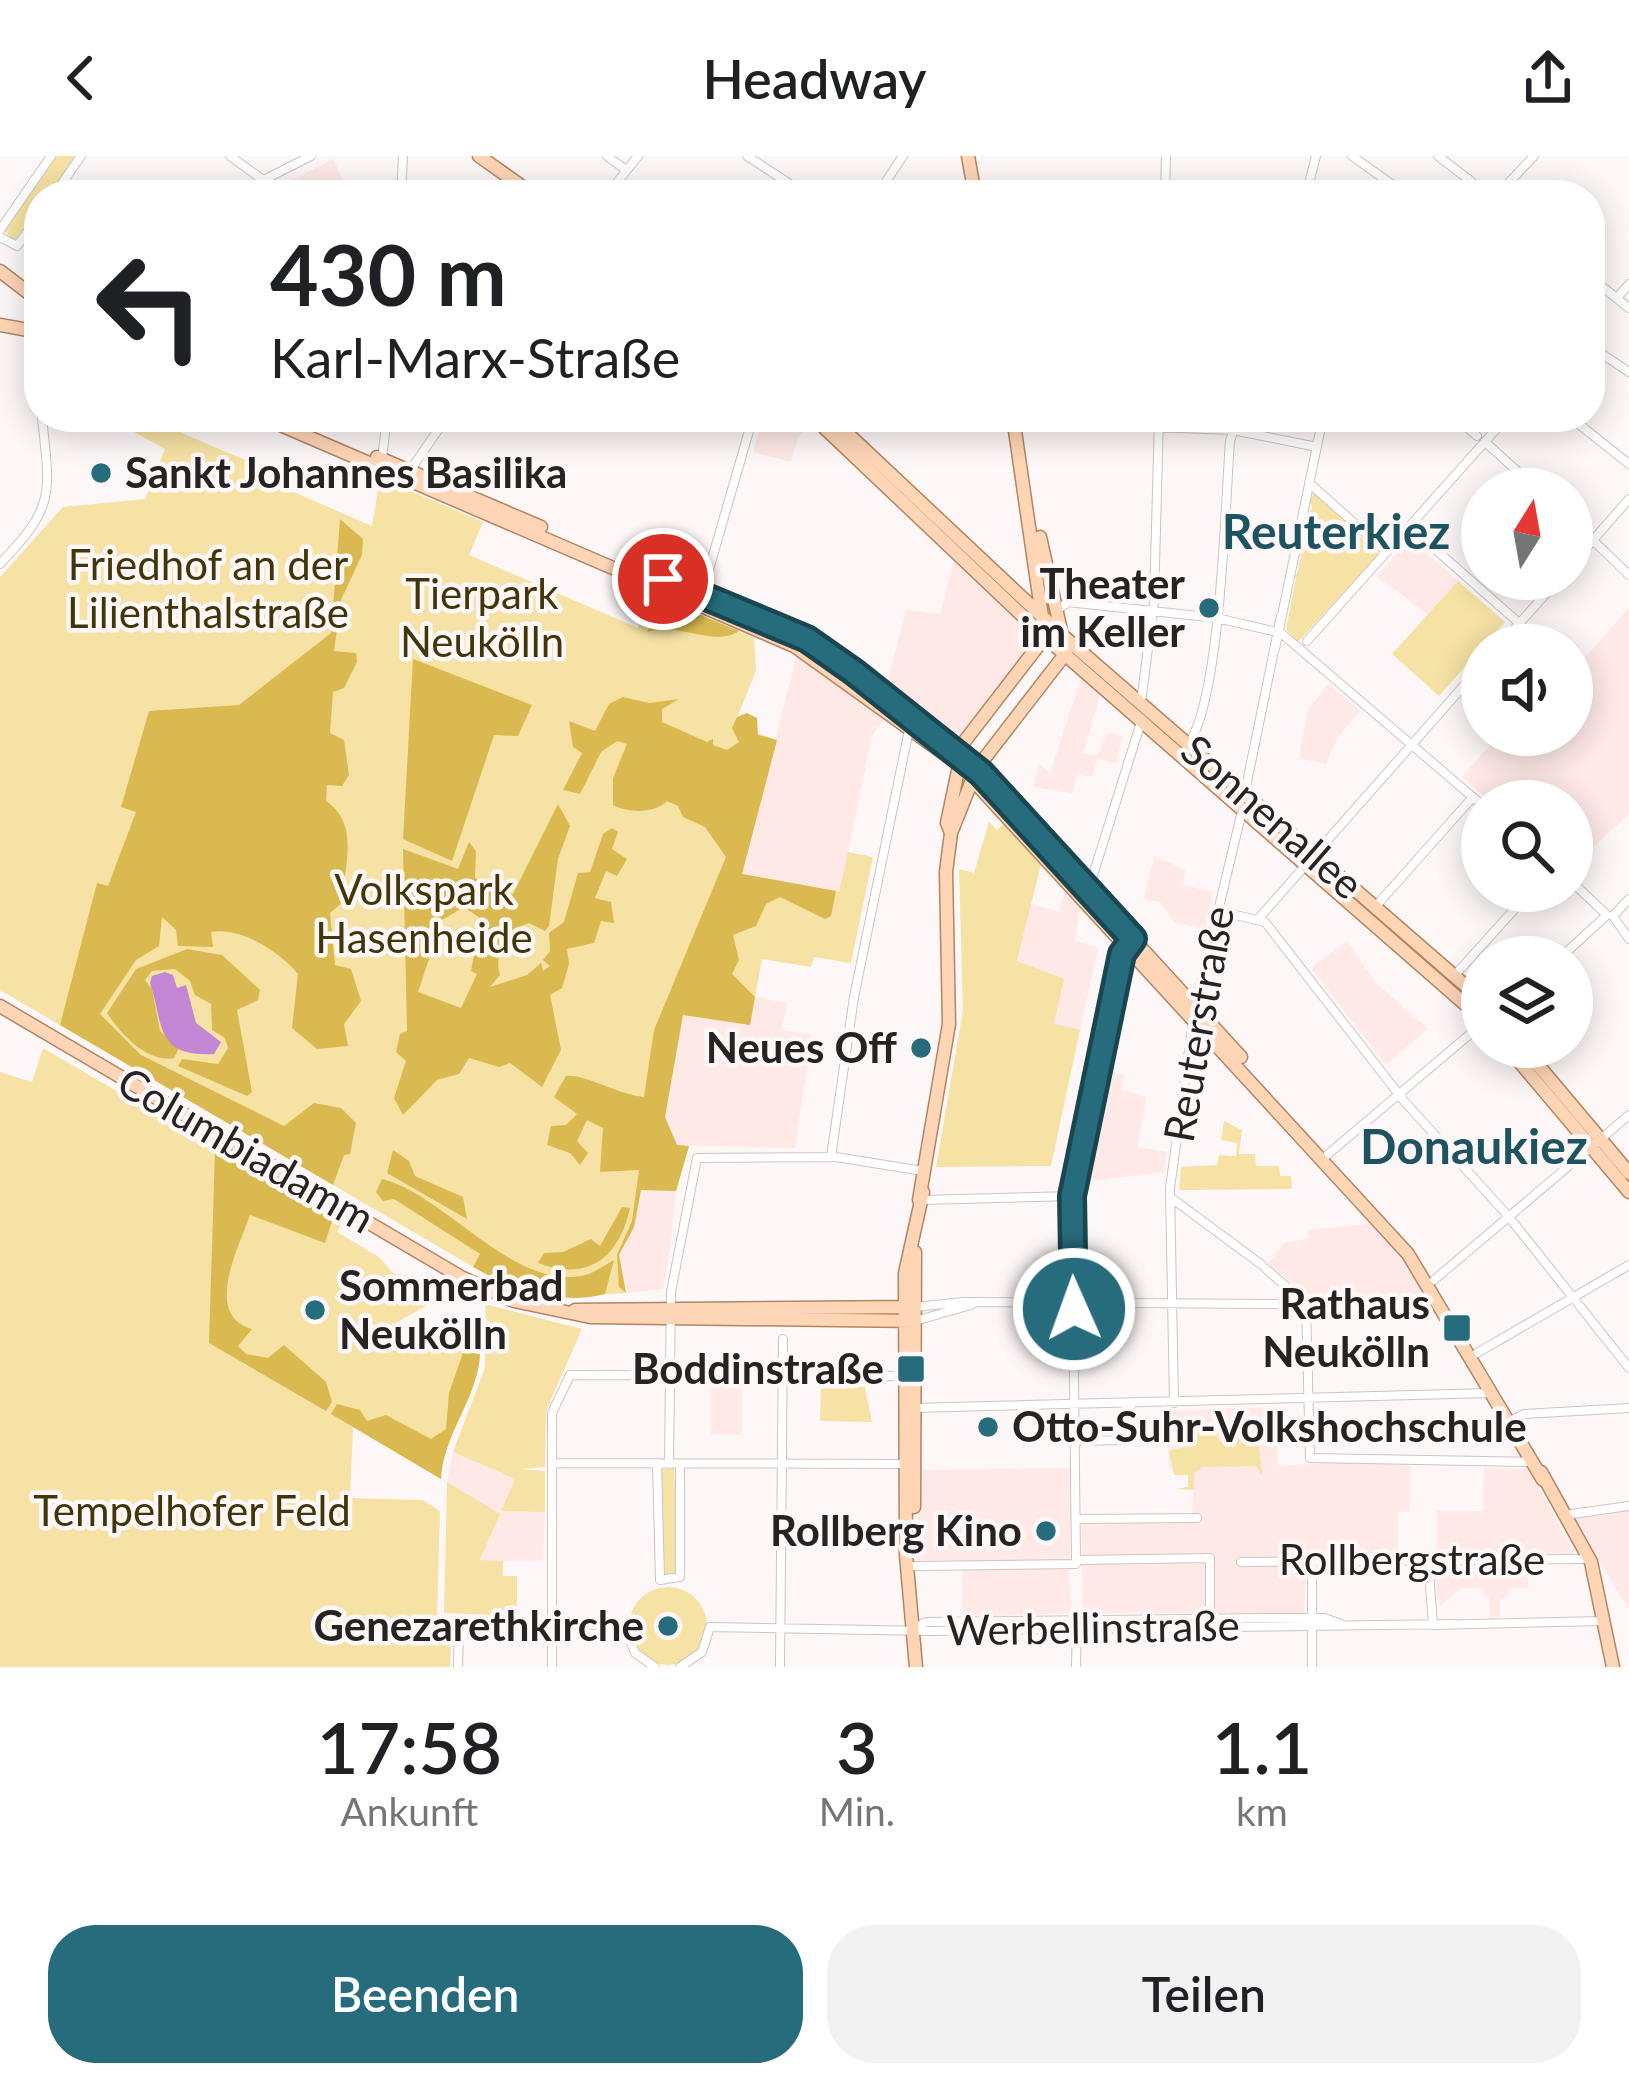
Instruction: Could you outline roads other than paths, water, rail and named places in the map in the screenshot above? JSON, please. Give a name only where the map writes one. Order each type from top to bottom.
[{"type":"main road","points":[[467,156],[500,180]]},
{"type":"main road","points":[[479,156],[513,180]]},
{"type":"main road","points":[[0,271],[24,289]]},
{"type":"main road","points":[[300,432],[722,609],[807,639],[825,658],[974,772],[1434,1280],[1491,1393],[1591,1562],[1613,1667]]},
{"type":"main road","points":[[317,432],[408,475]]},
{"type":"main road","points":[[832,432],[1018,603]]},
{"type":"main road","points":[[844,432],[877,469]]},
{"type":"main road","points":[[951,833],[947,823],[958,758],[1045,637],[1050,616],[1020,432]]},
{"type":"main road","name":"Sonnenallee","points":[[1018,603],[1050,616],[1062,635],[1140,713],[1189,745],[1244,800]]},
{"type":"main road","name":"Sonnenallee","points":[[1018,603],[1045,637],[1311,858],[1461,1001]]},
{"type":"main road","points":[[911,1408],[906,1376],[912,1246],[949,1017],[946,872],[951,833],[974,772],[1066,653],[1062,635],[1045,637]]},
{"type":"main road","name":"Sonnenallee","points":[[1329,874],[1461,982]]},
{"type":"main road","name":"Columbiadamm","points":[[0,1006],[461,1277],[514,1301],[562,1311],[910,1314]]},
{"type":"main road","points":[[1526,1068],[1629,1173]]},
{"type":"main road","points":[[1539,1068],[1629,1192]]},
{"type":"main road","points":[[1325,1156],[1440,1298],[1506,1403],[1510,1421]]},
{"type":"main road","points":[[910,1314],[906,1556],[913,1570],[916,1666]]},
{"type":"main road","points":[[1563,1516],[1593,1582]]},
{"type":"street","points":[[230,156],[263,180],[311,156]]},
{"type":"street","points":[[607,156],[626,170]]},
{"type":"street","points":[[618,180],[638,156]]},
{"type":"street","points":[[747,156],[783,180]]},
{"type":"street","points":[[1352,156],[1386,180]]},
{"type":"street","points":[[1438,156],[1472,180]]},
{"type":"street","points":[[1509,180],[1534,156]]},
{"type":"street","points":[[24,197],[0,233],[11,247],[24,239]]},
{"type":"street","points":[[1617,298],[1629,284]]},
{"type":"street","points":[[1605,289],[1629,308]]},
{"type":"street","points":[[0,564],[44,514],[48,477],[44,432]]},
{"type":"street","points":[[381,459],[384,432]]},
{"type":"street","points":[[408,475],[437,432]]},
{"type":"street","points":[[700,600],[749,432]]},
{"type":"street","points":[[1085,893],[1140,713],[1153,611],[1158,432]]},
{"type":"street","points":[[1189,745],[1198,725],[1217,618],[1233,432]]},
{"type":"street","points":[[1243,432],[1317,447]]},
{"type":"street","name":"Reuterstraße","points":[[1174,1403],[1171,1197],[1194,1012],[1244,800],[1320,432]]},
{"type":"street","points":[[1473,432],[1513,468]]},
{"type":"street","points":[[1307,641],[1489,432]]},
{"type":"street","points":[[1589,432],[1629,464]]},
{"type":"street","points":[[1309,483],[1387,552]]},
{"type":"street","points":[[1629,500],[1594,539],[1629,575]]},
{"type":"street","points":[[1410,526],[1519,623],[1539,600]]},
{"type":"street","points":[[1050,616],[1068,602],[1217,618],[1278,632],[1461,786]]},
{"type":"street","points":[[1259,918],[1461,689]]},
{"type":"street","points":[[831,1157],[857,980],[912,723]]},
{"type":"street","points":[[1375,907],[1461,810]]},
{"type":"street","points":[[1585,936],[1629,899]]},
{"type":"street","points":[[1593,900],[1629,938]]},
{"type":"street","points":[[1219,911],[1259,918],[1399,1094],[1509,1217],[1629,1368]]},
{"type":"street","points":[[1454,976],[1512,912]]},
{"type":"street","points":[[1076,1562],[1072,1196],[1130,942]]},
{"type":"street","points":[[1325,1156],[1461,1039]]},
{"type":"street","points":[[1434,1280],[1629,1115]]},
{"type":"street","points":[[669,1464],[670,1313],[697,1157],[831,1157],[922,1171]]},
{"type":"street","points":[[920,1200],[1072,1196]]},
{"type":"street","points":[[1171,1197],[1306,1304],[1310,1458],[1532,1462]]},
{"type":"street","points":[[1477,1353],[1629,1265]]},
{"type":"street","points":[[910,1314],[974,1303],[1422,1305],[1440,1298]]},
{"type":"street","points":[[780,1667],[783,1339]]},
{"type":"street","points":[[552,1667],[553,1411],[569,1376],[906,1376]]},
{"type":"street","points":[[911,1408],[1491,1393]]},
{"type":"street","points":[[1075,1441],[1130,1438],[1130,1404]]},
{"type":"street","points":[[1510,1421],[1524,1414],[1629,1408]]},
{"type":"street","points":[[552,1462],[911,1464]]},
{"type":"street","points":[[657,1463],[660,1580],[680,1577],[680,1464]]},
{"type":"street","points":[[1563,1516],[1629,1506]]},
{"type":"street","points":[[1076,1519],[1197,1518]]},
{"type":"street","points":[[913,1570],[1210,1558],[1209,1621]]},
{"type":"street","name":"Rollbergstraße","points":[[1241,1562],[1583,1559]]},
{"type":"street","points":[[1428,1560],[1433,1624]]},
{"type":"street","points":[[1312,1561],[1312,1667]]},
{"type":"street","name":"Werbellinstraße","points":[[680,1667],[702,1652],[710,1627],[1602,1621]]},
{"type":"street","points":[[1076,1667],[1077,1624]]},
{"type":"street","points":[[458,1667],[460,1626],[624,1625],[634,1653],[655,1667]]},
{"type":"place","name":"Sankt Johannes Basilika","points":[[101,473]]},
{"type":"place","name":"Theater im Keller","points":[[1209,608]]},
{"type":"place","name":"Neues Off","points":[[921,1048]]},
{"type":"place","name":"Sommerbad Neukölln","points":[[315,1310]]},
{"type":"place","name":"Rathaus Neukölln","points":[[1457,1328]]},
{"type":"place","name":"Boddinstraße","points":[[911,1369]]},
{"type":"place","name":"Otto-Suhr-Volkshochschule","points":[[988,1427]]},
{"type":"place","name":"Rollberg Kino","points":[[1046,1531]]},
{"type":"place","name":"Genezarethkirche","points":[[668,1626]]},
{"type":"district","name":"Reuterkiez","points":[[1336,532]]},
{"type":"district","name":"Donaukiez","points":[[1474,1147]]},
{"type":"park label","name":"Friedhof an der Lilienthalstraße","points":[[208,589]]},
{"type":"park label","name":"Tierpark Neukölln","points":[[482,618]]},
{"type":"park label","name":"Volkspark Hasenheide","points":[[424,914]]},
{"type":"park label","name":"Tempelhofer Feld","points":[[192,1511]]}]
